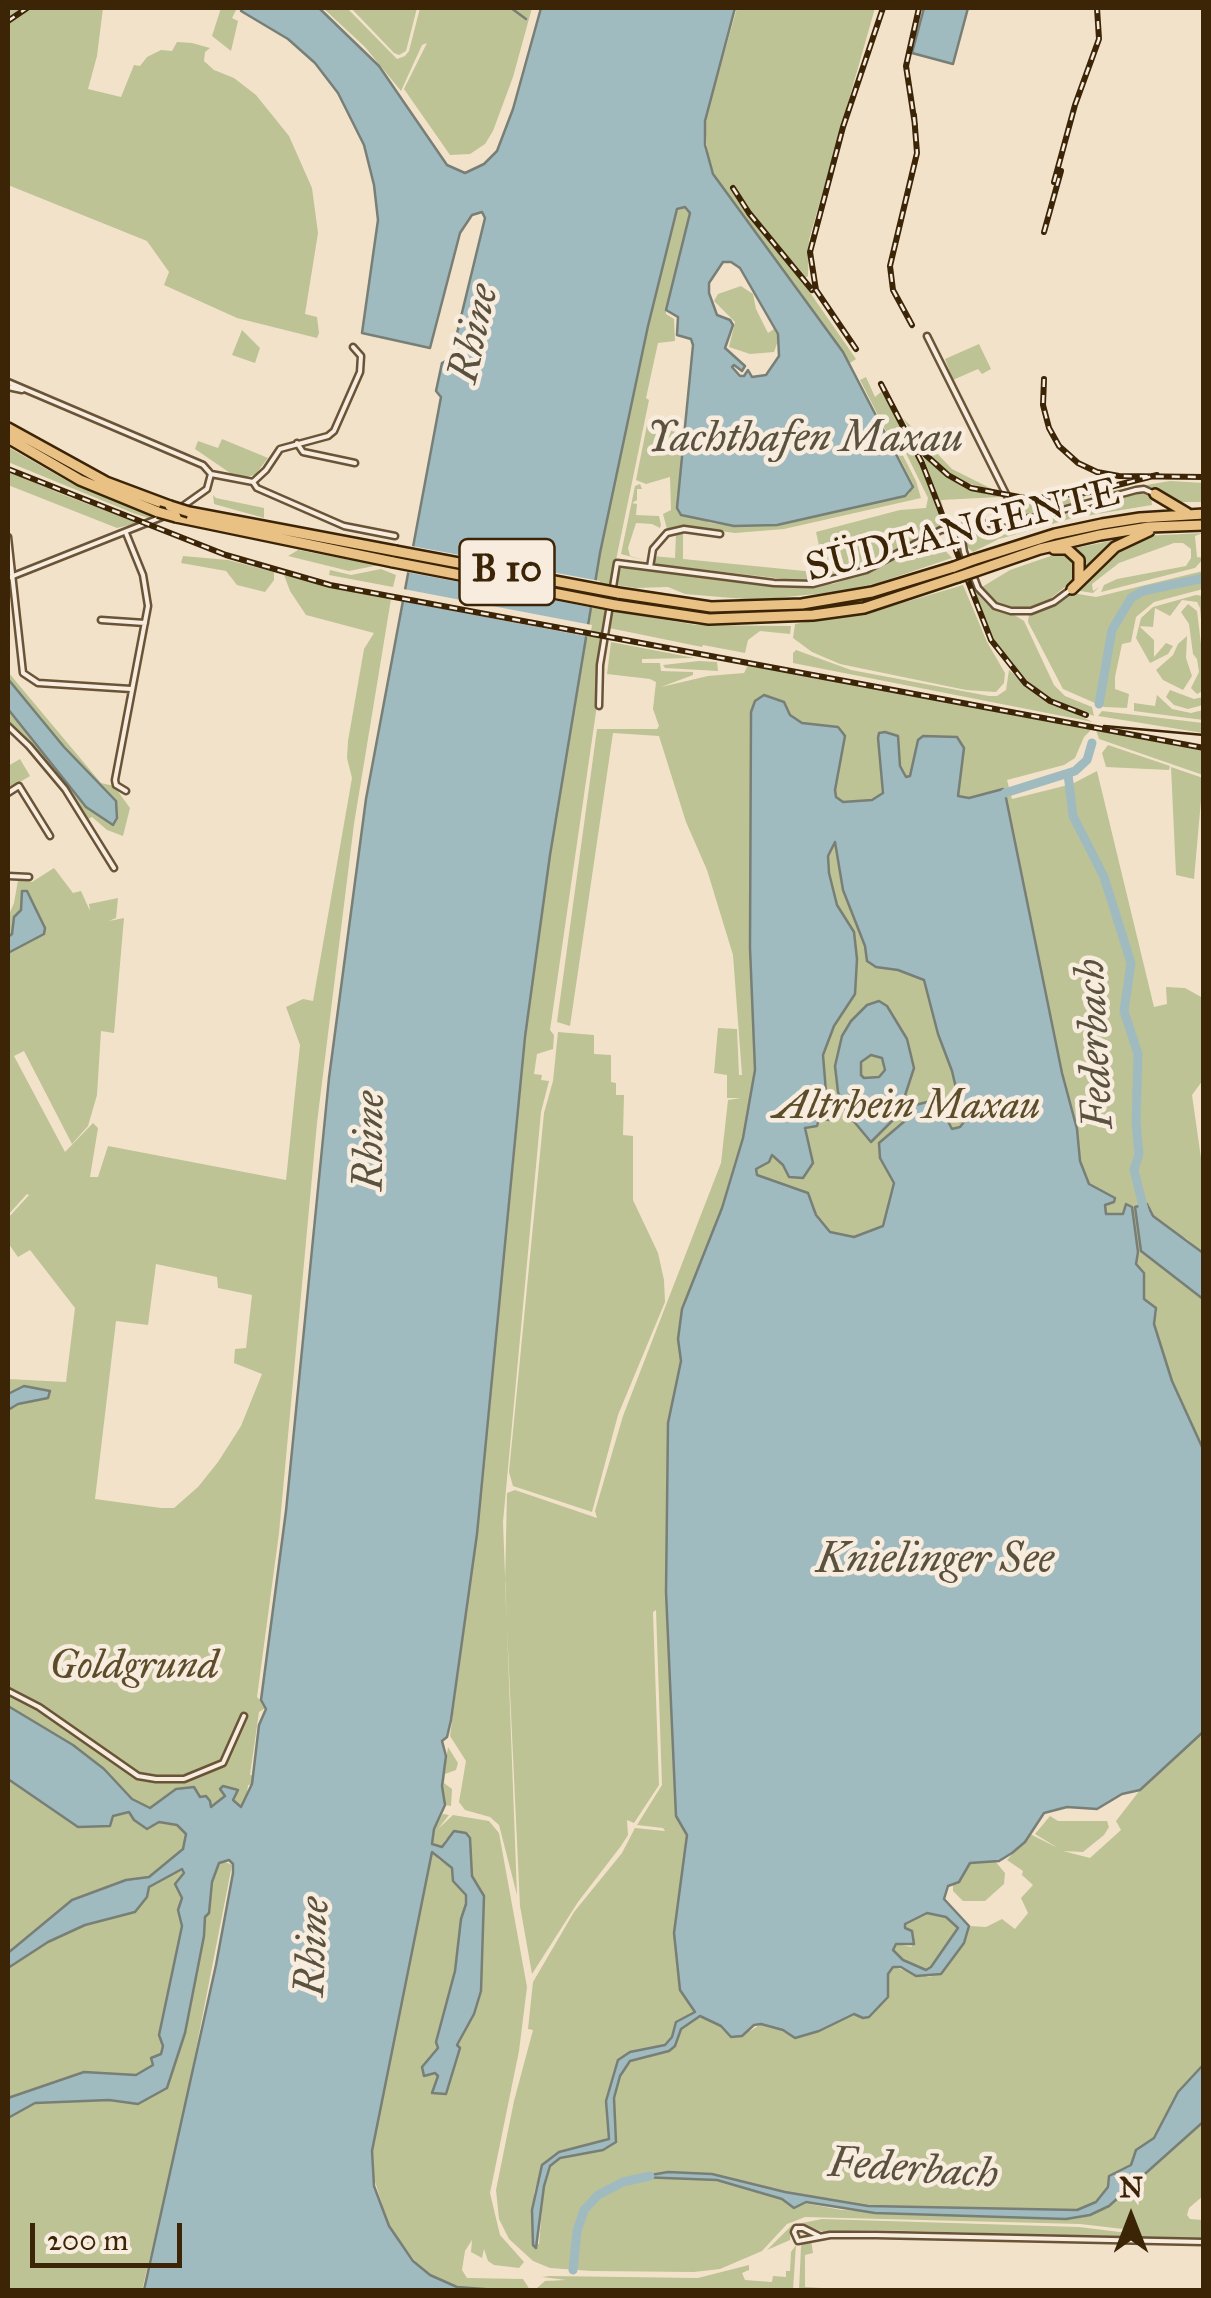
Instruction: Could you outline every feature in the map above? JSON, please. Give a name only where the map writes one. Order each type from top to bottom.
[{"type":"highway","name":"B 10","points":[[8,428],[94,476],[170,506],[262,531]]},
{"type":"highway","name":"B 10","points":[[8,438],[80,480],[158,512],[262,531]]},
{"type":"highway","points":[[1155,494],[1189,514]]},
{"type":"highway","points":[[1146,517],[1156,506],[1155,494]]},
{"type":"highway","name":"SÜDTANGENTE","points":[[262,531],[615,604],[709,618],[813,616],[864,608],[1055,534],[1146,517],[1204,514]]},
{"type":"highway","name":"SÜDTANGENTE","points":[[974,565],[1100,535],[1204,524]]},
{"type":"highway","points":[[1075,586],[1126,540],[1168,526]]},
{"type":"highway","name":"SÜDTANGENTE","points":[[262,531],[711,606],[802,604],[956,572]]},
{"type":"highway","points":[[1040,549],[1064,548],[1074,554],[1080,565],[1075,586]]},
{"type":"street","points":[[927,336],[1009,500],[1014,521]]},
{"type":"street","points":[[253,482],[280,449],[328,436],[339,423],[360,372],[361,356],[353,347]]},
{"type":"street","points":[[8,384],[203,465],[211,474],[253,482],[257,488],[344,526],[395,536]]},
{"type":"street","points":[[297,443],[303,452],[355,463]]},
{"type":"street","points":[[9,578],[126,533],[199,496],[209,485],[211,474]]},
{"type":"street","points":[[599,706],[601,652],[617,563],[774,583],[813,584],[848,577],[934,532],[1014,521],[1136,490],[1155,494]]},
{"type":"street","points":[[960,528],[964,552],[978,588],[994,606],[1010,612],[1031,611],[1054,602],[1075,586]]},
{"type":"street","points":[[650,567],[653,549],[667,533],[684,529],[720,534]]},
{"type":"street","points":[[126,533],[148,606],[115,780],[126,791]]},
{"type":"street","points":[[8,536],[19,661],[26,678],[38,684],[132,689]]},
{"type":"street","points":[[101,620],[144,623]]},
{"type":"street","points":[[8,726],[65,789],[114,868]]},
{"type":"street","points":[[8,792],[19,786],[50,836]]},
{"type":"street","points":[[8,876],[29,877]]},
{"type":"street","points":[[8,1691],[39,1707],[138,1776],[156,1780],[184,1779],[223,1763],[244,1716]]},
{"type":"street","points":[[819,2236],[1204,2242]]},
{"type":"green space","points":[[8,8],[103,8],[88,89],[121,97],[134,65],[140,66],[161,50],[172,51],[177,42],[210,48],[204,61],[256,95],[289,136],[312,188],[318,233],[305,314],[317,317],[317,338],[237,318],[164,285],[169,272],[147,241],[8,185]]},
{"type":"green space","points":[[221,8],[237,8],[232,18],[238,21],[231,51],[212,36]]},
{"type":"green space","points":[[323,8],[347,8],[397,59],[409,51],[420,8],[532,8],[513,77],[485,144],[470,154],[450,155],[404,89],[427,43],[422,45],[401,91],[365,47]]},
{"type":"green space","points":[[351,8],[417,8],[406,51],[394,53]]},
{"type":"green space","points":[[737,8],[875,8],[809,240],[808,276],[802,281],[856,359],[850,363],[720,187],[708,159],[705,121]]},
{"type":"green space","points":[[685,207],[690,213],[666,309],[666,314],[674,319],[675,341],[658,343],[603,623],[597,705],[550,1030],[554,1035],[553,1049],[537,1054],[534,1074],[549,1081],[541,1112],[503,1522],[517,1895],[499,1825],[490,1817],[465,1810],[459,1802],[466,1761],[450,1736],[477,1534],[525,1037],[550,855],[600,553],[656,291],[677,211]]},
{"type":"green space","points":[[741,286],[753,294],[768,333],[774,329],[779,338],[774,352],[750,354],[729,347],[735,322],[714,301],[718,294]]},
{"type":"green space","points":[[242,330],[260,348],[255,363],[232,355]]},
{"type":"green space","points":[[979,344],[991,369],[982,374],[978,369],[953,380],[945,359]]},
{"type":"green space","points":[[866,377],[875,397],[881,392],[910,438],[946,526],[861,570],[810,582],[654,564],[652,556],[675,558],[676,533],[683,532],[683,559],[825,573],[816,532],[900,510],[926,508],[928,498],[897,435],[895,440],[921,498],[784,529],[735,533],[683,526],[667,529],[663,514],[671,510],[670,477],[646,484],[636,480],[647,425],[684,434],[677,507],[710,523],[777,525],[909,494],[913,484],[860,380]]},
{"type":"green space","points":[[903,418],[952,469],[1000,493],[961,481],[937,464],[918,444]]},
{"type":"green space","points":[[222,439],[268,458],[255,475],[233,475],[195,449],[198,441],[218,448]]},
{"type":"green space","points":[[8,447],[71,483],[152,516],[133,513],[8,462]]},
{"type":"green space","points":[[923,456],[960,484],[1000,497],[941,500],[948,526]]},
{"type":"green space","points":[[8,471],[138,523],[117,528],[8,485]]},
{"type":"green space","points":[[1170,481],[1203,483],[1203,502],[1175,502],[1153,488],[1141,486],[1099,499],[1093,494]]},
{"type":"green space","points":[[640,484],[642,489],[637,489],[637,500],[632,503],[637,504],[636,515],[659,516],[661,525],[660,528],[636,523],[628,548],[630,556],[646,561],[621,554],[635,486]]},
{"type":"green space","points":[[1139,492],[1151,497],[1152,505],[1073,518],[996,540],[1041,520]]},
{"type":"green space","points":[[213,495],[264,508],[264,518],[214,504]]},
{"type":"green space","points":[[1086,495],[1079,505],[1033,515],[1019,512],[1014,501],[1062,500]]},
{"type":"green space","points":[[1033,522],[973,552],[967,547],[967,535],[974,530]]},
{"type":"green space","points":[[1203,533],[1195,536],[1197,557],[1204,558],[1195,568],[1101,592],[1104,585],[1117,579],[1186,566],[1191,549],[1174,543],[1119,563],[1092,584],[1093,591],[1099,587],[1093,593],[1080,591],[1112,554],[1143,536]]},
{"type":"green space","points":[[932,536],[952,558],[878,583],[836,592],[756,600],[685,594],[668,587],[616,585],[618,570],[627,567],[790,586],[833,584],[865,573]]},
{"type":"green space","points":[[1125,538],[1083,576],[1071,549]]},
{"type":"green space","points":[[298,550],[379,565],[349,571],[288,556]]},
{"type":"green space","points":[[1062,552],[1076,562],[1075,579],[1046,602],[1023,609],[1011,608],[997,603],[982,587],[1010,570]]},
{"type":"green space","points":[[183,556],[228,560],[274,572],[274,580],[265,592],[237,585],[226,571],[181,563]]},
{"type":"green space","points":[[381,569],[396,575],[393,587],[329,575],[330,570],[351,575]]},
{"type":"green space","points":[[955,571],[896,593],[840,606],[730,613],[841,604]]},
{"type":"green space","points":[[1203,571],[1203,589],[1154,602],[1136,617],[1131,642],[1122,644],[1115,677],[1115,689],[1129,694],[1127,708],[1104,707],[1063,689],[1028,622],[1029,614],[1056,605],[1072,593],[1096,597]]},
{"type":"green space","name":"Goldgrund","points":[[284,575],[391,599],[354,824],[317,1123],[279,1533],[257,1697],[267,1707],[259,1712],[250,1775],[255,1776],[254,1785],[248,1785],[245,1810],[221,1860],[232,1865],[180,2131],[142,2290],[8,2290],[8,1379],[66,1382],[75,1308],[30,1250],[18,1257],[8,1243],[8,1218],[29,1195],[8,1215],[8,917],[18,880],[32,882],[54,868],[73,893],[81,891],[90,911],[89,904],[118,898],[116,918],[109,921],[124,918],[114,1033],[101,1031],[97,1095],[88,1126],[72,1144],[24,1051],[14,1056],[65,1152],[93,1123],[98,1128],[90,1177],[98,1177],[108,1146],[286,1180],[300,1045],[286,1007],[303,999],[313,1001],[352,778],[348,741],[364,649],[374,633],[306,615]],"holes":[[[156,1264],[217,1277],[218,1288],[252,1295],[246,1348],[235,1349],[234,1363],[262,1374],[241,1426],[198,1487],[174,1508],[95,1499],[116,1321],[148,1325]]]},
{"type":"green space","points":[[972,580],[979,596],[990,607],[1024,621],[1054,685],[1065,696],[1092,707],[1094,716],[1051,700],[1018,673],[992,637],[969,581]]},
{"type":"green space","points":[[963,585],[1005,673],[1004,683],[996,692],[966,690],[840,664],[812,652],[793,638],[795,624],[882,609]]},
{"type":"green space","points":[[1196,595],[1203,596],[1203,642],[1197,602],[1182,600],[1170,616],[1155,608],[1153,627],[1139,626],[1141,618],[1153,607]]},
{"type":"green space","points":[[1188,604],[1197,611],[1203,660],[1203,691],[1197,694],[1191,688],[1199,672],[1197,659],[1189,624],[1181,612]]},
{"type":"green space","points":[[611,612],[696,625],[791,626],[790,634],[760,631],[748,640],[745,653],[609,628]]},
{"type":"green space","points":[[1139,626],[1154,640],[1154,657],[1166,643],[1173,646],[1168,654],[1150,663],[1136,638]]},
{"type":"green space","points":[[1187,636],[1186,658],[1192,676],[1183,690],[1163,680],[1156,670]]},
{"type":"green space","name":"Altrhein Maxau","points":[[611,642],[695,658],[642,659],[642,663],[660,663],[661,671],[693,672],[661,687],[708,676],[744,673],[748,665],[1092,729],[1075,758],[1064,765],[1007,780],[1012,799],[1072,784],[1097,771],[1154,1007],[1167,1004],[1166,987],[1185,988],[1203,998],[1203,1080],[1192,1095],[1203,1172],[1203,1253],[1169,1230],[1141,1251],[1203,1299],[1203,1449],[1172,1381],[1154,1324],[1157,1311],[1144,1299],[1145,1277],[1135,1255],[678,1339],[681,1361],[668,1423],[676,1816],[687,1835],[677,1953],[680,1990],[696,2012],[676,2021],[672,2037],[665,2045],[630,2052],[618,2060],[606,2101],[609,2139],[562,2151],[542,2165],[534,2193],[533,2245],[539,2244],[544,2186],[550,2166],[560,2158],[603,2150],[614,2144],[614,2098],[620,2076],[630,2061],[669,2051],[681,2029],[700,2016],[721,2026],[750,2031],[761,2024],[795,2038],[860,2015],[887,1989],[893,1967],[929,1977],[940,1974],[963,1943],[969,1926],[986,1927],[1002,1919],[1015,1929],[1028,1913],[1021,1898],[1033,1885],[1022,1875],[1023,1871],[1007,1860],[1030,1834],[1058,1848],[1035,1834],[1050,1816],[1058,1821],[1107,1821],[1109,1827],[1104,1835],[1083,1852],[1063,1851],[1090,1858],[1121,1830],[1116,1821],[1140,1790],[1203,1732],[1203,2065],[1164,2117],[1154,2138],[1136,2150],[1131,2165],[1110,2176],[1108,2187],[1096,2202],[1077,2210],[868,2206],[712,2174],[646,2176],[717,2180],[783,2199],[842,2210],[1066,2219],[1109,2206],[1203,2122],[1203,2196],[1187,2215],[1203,2220],[1203,2239],[1134,2237],[1132,2230],[1080,2224],[805,2217],[787,2224],[762,2251],[720,2269],[592,2271],[550,2268],[533,2261],[509,2239],[499,2219],[496,2190],[533,2030],[528,2029],[533,1982],[574,1912],[622,1853],[635,1828],[665,1831],[637,1825],[662,1785],[656,1610],[653,1612],[659,1785],[634,1823],[627,1820],[628,1835],[578,1902],[532,1974],[520,1906],[505,1585],[507,1493],[515,1490],[597,1518],[595,1511],[623,1416],[721,1163],[728,1100],[741,1098],[727,1098],[727,1075],[714,1073],[718,1028],[737,1029],[742,1075],[733,955],[659,736],[613,733],[570,1026],[557,1022],[597,729],[659,726],[653,709],[656,682],[607,674]]},
{"type":"green space","points":[[796,650],[851,670],[989,696],[1006,690],[1009,670],[1039,697],[1093,722],[793,663]]},
{"type":"green space","points":[[717,662],[718,671],[663,665]]},
{"type":"green space","points":[[8,672],[101,783],[114,786],[130,808],[123,836],[107,830],[92,817],[88,819],[66,786],[8,721]]},
{"type":"green space","points":[[1170,690],[1194,699],[1203,697],[1203,705],[1188,709],[1174,705],[1166,697]]},
{"type":"green space","points":[[1157,695],[1172,709],[1191,713],[1203,710],[1203,720],[1134,711],[1134,703],[1155,706]]},
{"type":"green space","points":[[1102,711],[1203,723],[1203,733],[1098,716]]},
{"type":"green space","points":[[1096,730],[1203,751],[1203,775],[1099,739]]},
{"type":"green space","points":[[1108,745],[1170,766],[1169,770],[1106,767],[1102,753]]},
{"type":"green space","points":[[20,759],[30,776],[8,789],[8,766]]},
{"type":"green space","points":[[1171,767],[1203,778],[1194,879],[1176,875]]},
{"type":"green space","points":[[558,1032],[594,1035],[594,1054],[611,1055],[611,1082],[616,1083],[616,1095],[624,1095],[623,1135],[633,1136],[633,1200],[658,1253],[664,1280],[665,1302],[618,1415],[592,1512],[513,1486],[509,1472],[544,1113],[553,1081]]},
{"type":"green space","points":[[448,1747],[458,1763],[456,1770],[445,1774],[444,1783],[452,1789],[451,1806],[445,1805],[442,1786]]},
{"type":"green space","points":[[443,1814],[449,1815],[438,1829],[453,1815],[489,1821],[499,1833],[527,1987],[519,2051],[490,2193],[500,2235],[524,2262],[519,2268],[494,2265],[484,2249],[482,2258],[471,2252],[472,2240],[465,2251],[462,2270],[467,2278],[523,2279],[530,2290],[467,2289],[421,2269],[389,2226],[371,2169],[431,1852],[452,1868],[466,1895],[455,1971],[436,2042],[439,2048],[422,2067],[436,2073],[446,2094],[457,2045],[481,1991],[484,1896],[472,1876],[470,1839],[466,1833],[459,1831],[445,1840],[442,1847],[431,1844]]},
{"type":"green space","points":[[995,1861],[1005,1873],[1004,1884],[985,1901],[963,1901],[953,1891],[953,1883],[962,1878],[970,1863]]},
{"type":"green space","points":[[927,1913],[944,1915],[958,1928],[926,1970],[893,1951],[896,1944],[912,1947],[905,1924]]},
{"type":"green space","points":[[822,2219],[1079,2227],[1128,2233],[1127,2237],[824,2232],[800,2224],[791,2229],[790,2240],[767,2250],[792,2225]]},
{"type":"green space","points":[[811,2240],[813,2253],[805,2255],[805,2287],[855,2290],[799,2290],[802,2242]]},
{"type":"green space","points":[[796,2245],[793,2290],[537,2288],[545,2281],[566,2280],[542,2277],[550,2276],[698,2278],[749,2265],[749,2270],[742,2273],[745,2280],[772,2282],[773,2276],[786,2277],[786,2271],[790,2271],[791,2252]]},
{"type":"water","points":[[319,8],[379,66],[447,165],[465,173],[484,164],[497,151],[541,8],[735,8],[705,121],[705,145],[713,174],[843,352],[913,487],[905,496],[777,525],[734,526],[681,515],[677,508],[693,345],[691,339],[677,335],[678,317],[666,310],[690,213],[685,207],[677,209],[600,553],[550,855],[525,1037],[477,1534],[451,1720],[447,1737],[442,1741],[446,1756],[442,1786],[445,1805],[432,1844],[442,1847],[454,1831],[470,1838],[472,1876],[484,1896],[481,1991],[457,2045],[460,2048],[446,2094],[432,2093],[438,2076],[424,2076],[422,2067],[438,2048],[436,2042],[455,1971],[466,1895],[453,1881],[452,1868],[432,1852],[372,2151],[374,2186],[389,2226],[413,2261],[430,2275],[457,2287],[497,2290],[144,2290],[216,1965],[233,1873],[229,1860],[219,1863],[212,1882],[185,2033],[167,2088],[138,2104],[109,2100],[35,2103],[8,2118],[8,2098],[84,2072],[136,2075],[153,2065],[151,2058],[161,2054],[159,2035],[182,1926],[178,1910],[182,1898],[175,1884],[184,1873],[182,1869],[149,1887],[147,1897],[135,1912],[85,1925],[48,1942],[8,1968],[8,1953],[72,1900],[126,1880],[149,1877],[183,1849],[186,1834],[177,1825],[159,1822],[147,1829],[129,1812],[113,1816],[110,1826],[78,1827],[8,1779],[8,1706],[73,1745],[104,1769],[132,1799],[150,1808],[176,1789],[194,1787],[200,1797],[206,1796],[211,1807],[225,1796],[220,1789],[223,1786],[238,1790],[233,1800],[241,1807],[252,1784],[259,1725],[266,1709],[261,1700],[286,1511],[329,1078],[366,799],[441,397],[436,391],[442,363],[451,358],[485,218],[482,212],[472,215],[460,233],[430,348],[362,333],[378,220],[364,145],[338,93],[315,63],[288,39],[241,11]],"holes":[[[723,262],[740,268],[778,334],[779,356],[766,375],[752,377],[748,370],[740,376],[732,367],[742,371],[745,366],[725,348],[733,325],[717,315],[709,283]]]},
{"type":"water","points":[[924,8],[968,8],[953,64],[912,53]]},
{"type":"water","points":[[8,679],[64,747],[116,801],[117,818],[113,825],[86,807],[8,709]]},
{"type":"water","name":"Knielinger See","points":[[764,695],[784,702],[790,715],[802,723],[838,727],[845,736],[835,790],[836,797],[843,802],[872,800],[883,793],[878,738],[879,733],[885,732],[898,736],[900,766],[906,777],[910,776],[918,740],[923,736],[957,737],[964,748],[958,796],[969,798],[1003,789],[1005,793],[1077,1129],[1080,1161],[1089,1184],[1115,1198],[1105,1205],[1106,1214],[1123,1214],[1126,1204],[1132,1207],[1136,1264],[1144,1273],[1144,1299],[1156,1308],[1154,1324],[1172,1381],[1203,1449],[1203,1732],[1140,1790],[1122,1794],[1097,1809],[1067,1807],[1044,1813],[1025,1842],[1012,1853],[999,1861],[970,1863],[959,1882],[948,1886],[944,1899],[969,1926],[964,1943],[941,1974],[916,1976],[893,1967],[888,1974],[888,1997],[869,2017],[854,2014],[795,2038],[761,2024],[742,2036],[731,2037],[721,2026],[700,2016],[681,2029],[669,2051],[630,2061],[620,2076],[614,2098],[616,2142],[603,2150],[560,2158],[550,2166],[536,2248],[532,2210],[542,2165],[559,2152],[609,2139],[606,2101],[618,2060],[630,2052],[665,2045],[676,2022],[695,2012],[680,1990],[674,1933],[687,1835],[676,1816],[666,1592],[668,1423],[681,1361],[678,1339],[682,1309],[722,1208],[743,1138],[755,1070],[750,948],[751,712],[755,701]],"holes":[[[835,842],[843,890],[867,961],[924,980],[964,1122],[952,1129],[939,1104],[915,1105],[906,1120],[879,1143],[880,1158],[894,1183],[883,1226],[854,1237],[830,1232],[816,1215],[808,1193],[757,1175],[756,1169],[769,1162],[772,1155],[789,1177],[803,1178],[813,1163],[805,1128],[834,1116],[826,1092],[823,1055],[834,1026],[855,994],[857,959],[854,932],[837,905],[829,873],[828,856]],[[927,1913],[946,1917],[958,1928],[926,1970],[903,1960],[893,1950],[896,1944],[914,1944],[912,1931],[905,1924]]]},
{"type":"water","points":[[22,891],[27,891],[45,928],[44,934],[8,953],[8,937],[14,917],[21,910]]},
{"type":"water","points":[[879,1001],[887,1006],[907,1039],[914,1068],[899,1114],[871,1142],[846,1112],[838,1092],[835,1066],[842,1036],[867,1005]],"holes":[[[871,1055],[882,1058],[885,1070],[879,1077],[861,1075],[861,1062]]]},
{"type":"water","points":[[1147,1204],[1153,1216],[1203,1253],[1203,1299],[1141,1251],[1135,1207]]},
{"type":"water","points":[[24,1386],[50,1391],[48,1398],[8,1410],[8,1394]]},
{"type":"water","points":[[1203,2065],[1203,2122],[1109,2206],[1090,2215],[1066,2219],[875,2213],[806,2202],[794,2208],[782,2199],[717,2180],[639,2177],[668,2172],[712,2174],[868,2206],[1077,2210],[1096,2202],[1108,2187],[1109,2176],[1131,2165],[1136,2150],[1154,2138],[1178,2092]]},
{"type":"pier","points":[[406,545],[600,581],[595,608],[401,571]]},
{"type":"pier","points":[[398,588],[592,625],[590,637],[396,600]]},
{"type":"waterway","points":[[511,8],[526,19]]},
{"type":"waterway","name":"Federbach","points":[[1099,704],[1112,630],[1131,598],[1143,591],[1204,578]]},
{"type":"waterway","points":[[1005,793],[1075,771],[1087,760],[1092,743]]},
{"type":"waterway","name":"Federbach","points":[[1068,774],[1073,816],[1104,877],[1131,963],[1124,1011],[1138,1054],[1139,1154],[1134,1170],[1146,1218]]},
{"type":"waterway","name":"Federbach","points":[[573,2270],[577,2231],[584,2210],[598,2195],[623,2182],[650,2176]]},
{"type":"tram line","points":[[1104,726],[1204,735]]},
{"type":"railway","points":[[8,21],[27,8]]},
{"type":"railway","points":[[856,349],[816,290],[810,252],[843,127],[883,8]]},
{"type":"railway","points":[[915,125],[906,66],[919,8]]},
{"type":"railway","points":[[1054,182],[1075,105],[1099,39],[1097,8]]},
{"type":"railway","points":[[912,325],[893,290],[890,266],[917,153],[914,115]]},
{"type":"railway","points":[[1044,232],[1061,171]]},
{"type":"railway","points":[[733,188],[812,290]]},
{"type":"railway","points":[[1044,379],[1043,405],[1049,428],[1059,446],[1078,463],[1119,476],[1204,477]]},
{"type":"railway","points":[[881,384],[922,463],[991,640],[1025,683],[1050,701],[1086,715]]},
{"type":"railway","points":[[919,449],[948,475],[971,488],[1030,499],[1090,492],[1157,475]]},
{"type":"railway","points":[[8,469],[226,555],[330,585],[1204,748]]},
{"type":"water label","name":"Rhine","points":[[476,334]]},
{"type":"water label","name":"Yachthafen Maxau","points":[[805,441]]},
{"type":"water label","name":"Rhine","points":[[372,1141]]},
{"type":"water label","name":"Rhine","points":[[315,1947]]}]
